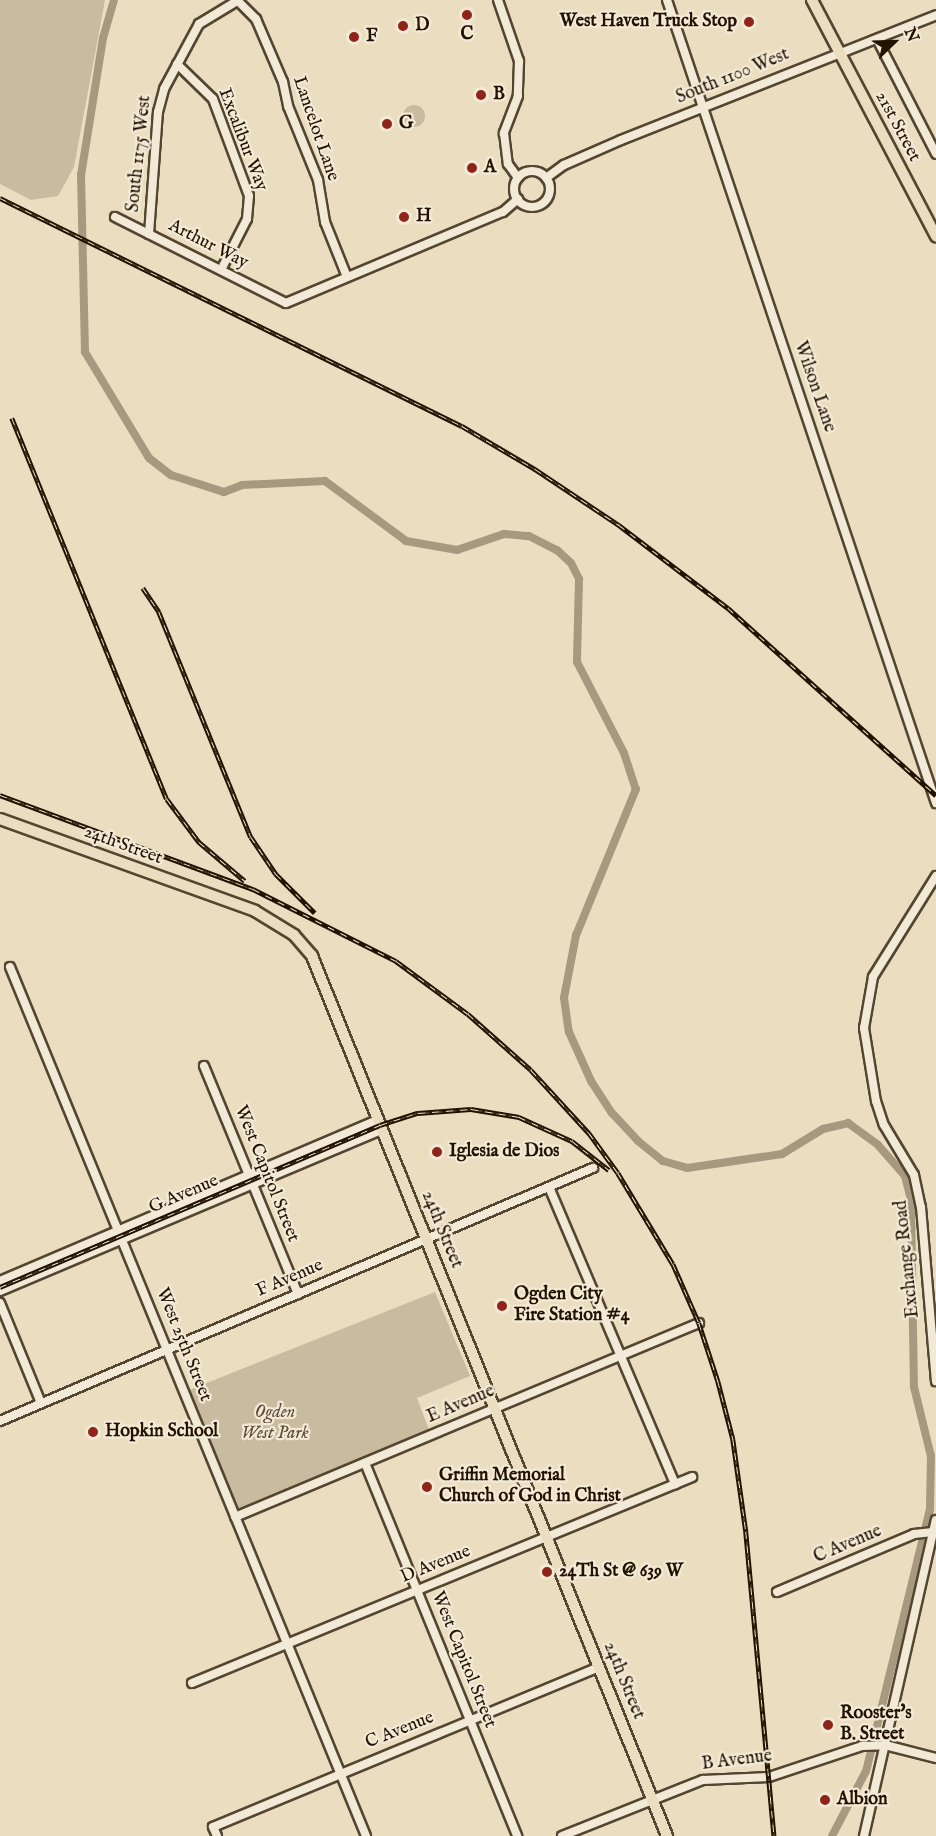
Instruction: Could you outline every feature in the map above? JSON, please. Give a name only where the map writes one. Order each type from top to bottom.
[{"type":"main road","name":"21st Street","points":[[812,0],[936,236]]},
{"type":"main road","name":"24th Street","points":[[0,819],[279,922],[312,956],[668,1836]]},
{"type":"street","name":"South 1175 West","points":[[149,234],[158,112],[177,64],[199,24],[237,0]]},
{"type":"street","name":"Lancelot Lane","points":[[237,0],[256,19],[283,82],[288,106],[318,180],[325,222],[347,277]]},
{"type":"street","points":[[498,0],[519,61],[518,96],[504,133],[508,164],[518,178]]},
{"type":"street","name":"Wilson Lane","points":[[667,0],[932,777]]},
{"type":"street","name":"South 1100 West","points":[[546,178],[564,165],[702,107],[936,15]]},
{"type":"street","points":[[877,39],[936,154]]},
{"type":"street","name":"Excalibur Way","points":[[177,64],[213,99],[249,196],[247,219],[221,270]]},
{"type":"street","points":[[530,171],[546,178],[550,193],[543,204],[531,207],[518,200],[514,190],[518,178],[530,171]]},
{"type":"street","points":[[347,277],[503,212],[518,200]]},
{"type":"street","name":"Arthur Way","points":[[115,217],[286,303],[347,277]]},
{"type":"street","points":[[932,777],[936,804]]},
{"type":"street","name":"Exchange Road","points":[[936,876],[873,976],[864,1029],[878,1109],[914,1175],[921,1207],[936,1381]]},
{"type":"street","name":"West 25th Street","points":[[10,967],[120,1230],[166,1350],[366,1836]]},
{"type":"street","name":"West Capitol Street","points":[[204,1066],[298,1294]]},
{"type":"street","name":"G Avenue","points":[[0,1281],[248,1175],[380,1125]]},
{"type":"street","name":"G Avenue","points":[[0,1291],[252,1184],[380,1125]]},
{"type":"street","name":"F Avenue","points":[[0,1420],[593,1168]]},
{"type":"street","points":[[549,1187],[675,1484]]},
{"type":"street","points":[[0,1303],[41,1403]]},
{"type":"street","name":"E Avenue","points":[[235,1517],[699,1323]]},
{"type":"street","name":"West Capitol Street","points":[[365,1462],[517,1836]]},
{"type":"street","name":"D Avenue","points":[[192,1683],[692,1477]]},
{"type":"street","points":[[864,1836],[881,1745],[936,1520]]},
{"type":"street","name":"C Avenue","points":[[777,1592],[914,1534],[933,1532]]},
{"type":"street","name":"C Avenue","points":[[215,1832],[340,1773],[599,1667]]},
{"type":"street","name":"B Avenue","points":[[562,1836],[703,1780],[769,1777],[862,1746],[881,1745],[936,1758]]},
{"type":"green space","points":[[0,0],[105,0],[74,167],[58,196],[31,200],[0,184]]},
{"type":"green space","points":[[414,105],[424,112],[425,116],[418,126],[414,127],[404,120],[403,116],[410,106]]},
{"type":"green space","name":"Ogden West Park","points":[[435,1292],[470,1376],[417,1398],[429,1430],[239,1509],[189,1390]]},
{"type":"waterway","points":[[114,0],[103,38],[81,175],[85,352],[149,458],[171,475],[224,492],[242,485],[325,481],[406,541],[457,550],[504,534],[529,536],[557,550],[571,563],[579,579],[577,662],[624,753],[636,789],[576,935],[564,998],[569,1032],[591,1081],[612,1113],[638,1141],[663,1161],[687,1168],[782,1154],[823,1129],[848,1123],[878,1145],[905,1176],[911,1200],[914,1387],[931,1456],[930,1509],[866,1771],[832,1836]]},
{"type":"railway","points":[[0,198],[462,426],[535,469],[619,525],[728,608],[936,795]]},
{"type":"railway","points":[[12,418],[167,799],[199,842],[245,881]]},
{"type":"railway","points":[[143,588],[159,612],[251,837],[276,874],[315,913]]},
{"type":"railway","points":[[0,795],[253,889],[396,961],[468,1014],[531,1070],[589,1133],[618,1173],[673,1264],[699,1323],[718,1381],[733,1439],[746,1532],[774,1836]]},
{"type":"railway","points":[[0,1287],[380,1125],[418,1113],[471,1109],[519,1117],[572,1141],[609,1170]]},
{"type":"place","name":"C","points":[[467,15]]},
{"type":"place","name":"West Haven Truck Stop","points":[[749,22]]},
{"type":"place","name":"D","points":[[403,26]]},
{"type":"place","name":"F","points":[[354,37]]},
{"type":"place","name":"B","points":[[481,95]]},
{"type":"place","name":"G","points":[[387,124]]},
{"type":"place","name":"A","points":[[472,168]]},
{"type":"place","name":"H","points":[[404,217]]},
{"type":"place","name":"Iglesia de Dios","points":[[437,1152]]},
{"type":"place","name":"Ogden City Fire Station #4","points":[[502,1306]]},
{"type":"place","name":"Hopkin School","points":[[93,1432]]},
{"type":"place","name":"Griffin Memorial Church of God in Christ","points":[[427,1487]]},
{"type":"place","name":"24Th St @ 639 W","points":[[547,1572]]},
{"type":"place","name":"Rooster's B. Street","points":[[828,1725]]},
{"type":"place","name":"Albion","points":[[825,1800]]}]
